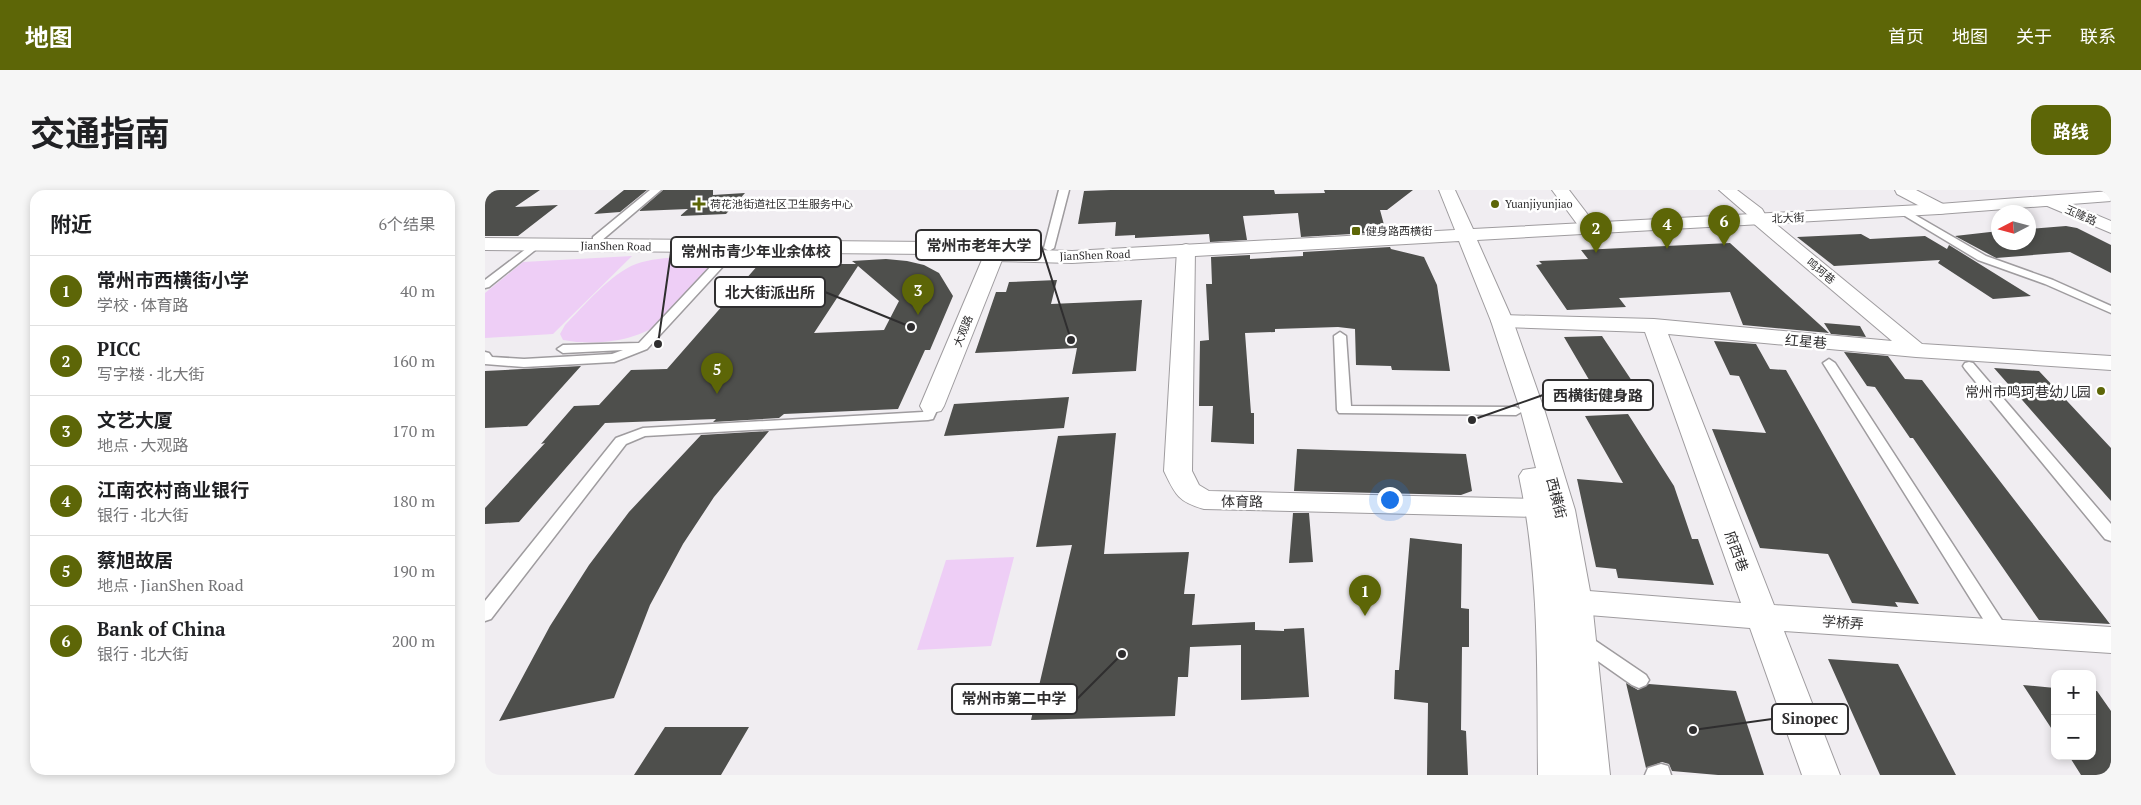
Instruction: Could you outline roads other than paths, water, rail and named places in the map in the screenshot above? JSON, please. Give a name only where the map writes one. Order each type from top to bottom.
[{"type":"main road","points":[[1435,190],[1457,232]]},
{"type":"main road","points":[[1447,190],[1457,232]]},
{"type":"main road","points":[[1560,190],[1587,225]]},
{"type":"main road","name":"鸣珂巷","points":[[1727,190],[1916,350]]},
{"type":"main road","points":[[1903,190],[1934,206]]},
{"type":"main road","name":"北大街","points":[[1757,216],[1903,211],[1934,206],[2103,190]]},
{"type":"main road","name":"北大街","points":[[1457,232],[2051,201],[2111,196]]},
{"type":"main road","name":"玉隆路","points":[[2051,201],[2111,228]]},
{"type":"main road","name":"JianShen Road","points":[[485,236],[597,239],[921,240],[1013,248],[1078,249],[1457,232]]},
{"type":"main road","name":"JianShen Road","points":[[485,244],[931,248],[994,255],[1072,257],[1457,232]]},
{"type":"main road","name":"西横街","points":[[1457,232],[1502,321],[1533,412],[1561,510],[1576,602],[1591,775]]},
{"type":"main road","name":"西横街","points":[[1457,232],[1517,411],[1541,508],[1551,600],[1557,775]]},
{"type":"main road","name":"体育路","points":[[1185,250],[1178,471],[1188,491],[1204,500],[1541,508]]},
{"type":"main road","name":"大观路","points":[[932,406],[994,255]]},
{"type":"main road","name":"红星巷","points":[[1502,321],[1654,326],[1916,350],[2111,363]]},
{"type":"main road","name":"府西巷","points":[[1654,326],[1821,775]]},
{"type":"main road","name":"学桥弄","points":[[1576,602],[1761,617],[2111,640]]},
{"type":"lane","points":[[597,239],[656,190]]},
{"type":"lane","points":[[1049,248],[1065,190]]},
{"type":"lane","points":[[1903,211],[1982,258],[2049,282],[2111,310]]},
{"type":"lane","points":[[485,285],[535,245]]},
{"type":"lane","points":[[485,356],[488,361],[524,363],[614,358],[643,346],[735,247]]},
{"type":"lane","points":[[1340,336],[1344,410],[1517,411]]},
{"type":"lane","points":[[563,350],[643,346]]},
{"type":"lane","points":[[1829,363],[2001,633]]},
{"type":"lane","points":[[1969,366],[2111,535]]},
{"type":"lane","points":[[485,614],[621,441],[643,432],[928,416],[932,406]]},
{"type":"lane","points":[[1580,640],[1639,680]]},
{"type":"place","name":"荷花池街道社区卫生服务中心","points":[[699,204]]},
{"type":"place","name":"Yuanjiyunjiao","points":[[1495,204]]},
{"type":"place","name":"健身路西横街","points":[[1356,231]]},
{"type":"place","name":"Bank of China","points":[[1724,246]]},
{"type":"place","name":"江南农村商业银行","points":[[1667,249]]},
{"type":"place","name":"PICC","points":[[1596,253]]},
{"type":"place","name":"文艺大厦","points":[[918,315]]},
{"type":"place","name":"北大街派出所","points":[[911,327]]},
{"type":"place","name":"常州市老年大学","points":[[1071,340]]},
{"type":"place","name":"常州市青少年业余体校","points":[[658,344]]},
{"type":"place","name":"常州市鸣珂巷幼儿园","points":[[2101,391]]},
{"type":"place","name":"蔡旭故居","points":[[717,394]]},
{"type":"place","name":"西横街健身路","points":[[1472,420]]},
{"type":"place","name":"常州市西横街小学","points":[[1365,616]]},
{"type":"place","name":"常州市第二中学","points":[[1122,654]]},
{"type":"place","name":"Sinopec","points":[[1693,730]]}]
